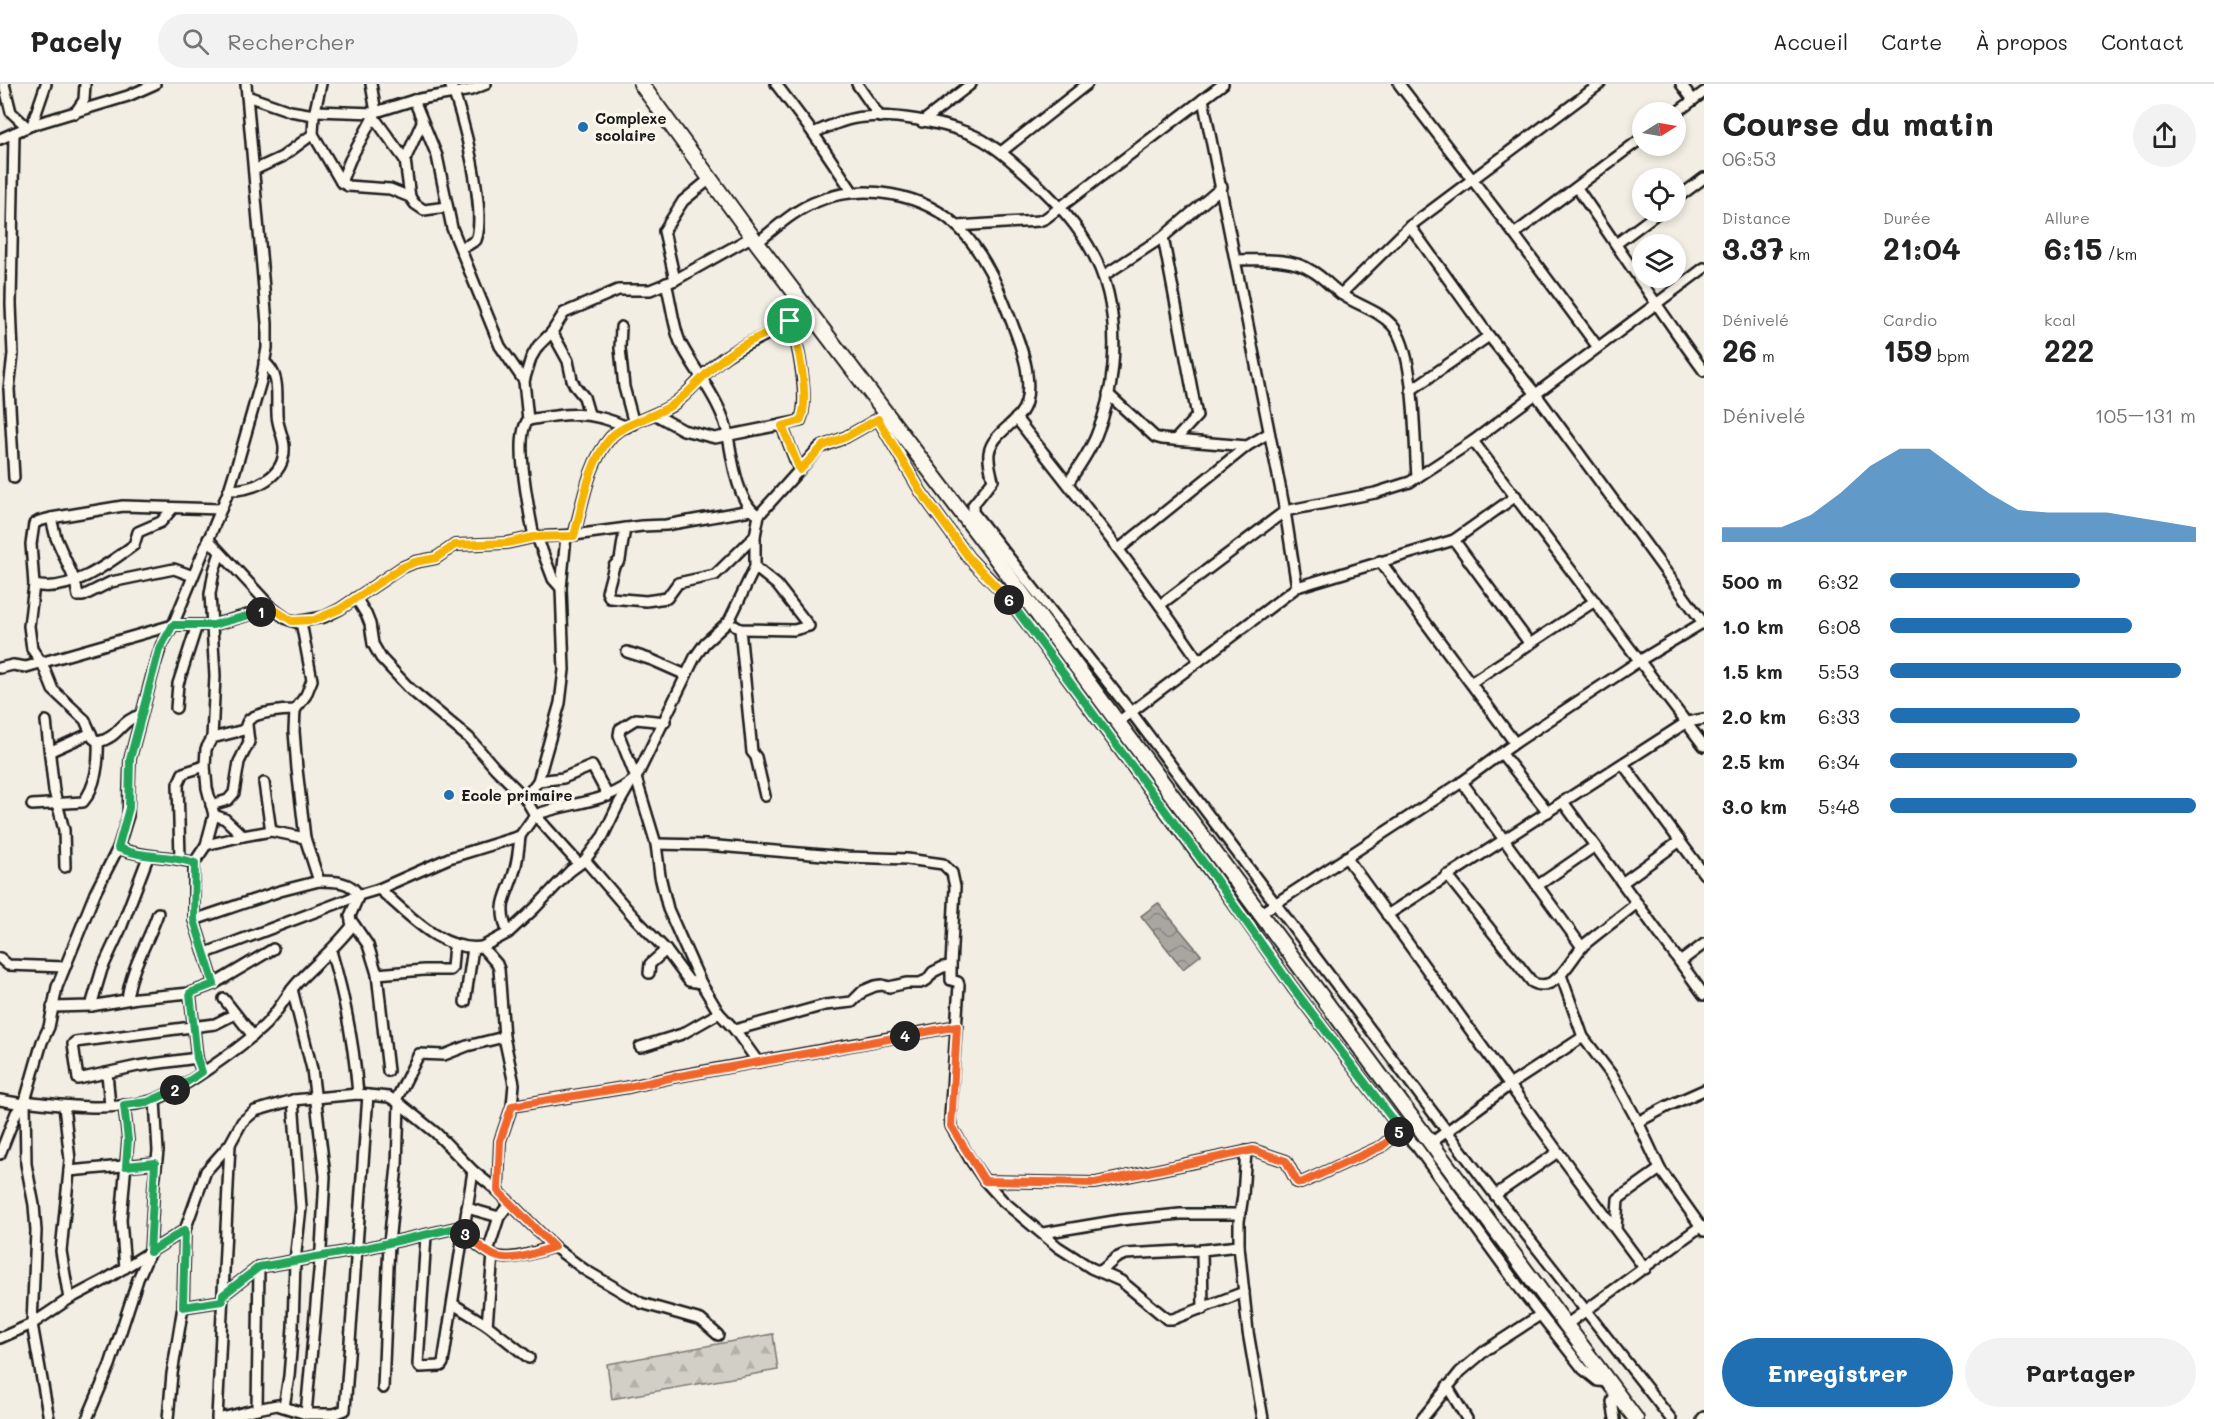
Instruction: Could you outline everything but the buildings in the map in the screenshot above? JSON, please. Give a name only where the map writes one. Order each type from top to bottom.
[{"type":"highway","points":[[641,84],[755,240],[809,309],[883,416],[1118,722],[1636,1419]]},
{"type":"street","points":[[4,84],[10,109],[30,126]]},
{"type":"street","points":[[30,126],[46,84]]},
{"type":"street","points":[[75,113],[84,100],[85,84]]},
{"type":"street","points":[[0,139],[30,126],[128,96],[155,84]]},
{"type":"street","points":[[49,1419],[32,1324],[36,1231],[34,1205],[26,1164],[24,1103],[42,1042],[49,1027],[52,1007],[65,967],[95,893],[118,848],[128,816],[130,759],[161,646],[173,625],[229,490],[250,422],[264,362],[267,348],[267,323],[246,84]]},
{"type":"street","points":[[321,84],[313,134],[341,182],[348,186],[390,189],[410,197]]},
{"type":"street","points":[[371,84],[374,114],[405,160],[410,197],[424,210],[447,207]]},
{"type":"street","points":[[450,84],[469,140],[479,223],[476,240],[459,247]]},
{"type":"street","points":[[247,96],[290,111],[374,114],[414,100],[454,93],[486,84]]},
{"type":"street","points":[[776,84],[852,191]]},
{"type":"street","points":[[857,84],[880,117]]},
{"type":"street","points":[[922,122],[971,84]]},
{"type":"street","points":[[1001,152],[1087,84]]},
{"type":"street","points":[[957,226],[1039,221],[1062,208],[1223,84]]},
{"type":"street","points":[[1399,84],[1597,346]]},
{"type":"street","points":[[1341,294],[1410,226],[1600,84]]},
{"type":"street","points":[[1681,84],[1693,100]]},
{"type":"street","points":[[1686,105],[1704,92]]},
{"type":"street","points":[[1203,99],[1286,511],[1297,587]]},
{"type":"street","points":[[414,100],[437,156],[452,228],[459,247],[503,352],[524,381]]},
{"type":"street","points":[[341,182],[374,114]]},
{"type":"street","points":[[813,133],[835,123],[864,117],[922,122],[969,133],[1001,152],[1062,208],[1088,244],[1103,276],[1110,304],[1113,334],[1106,408],[1096,437],[1068,483]]},
{"type":"street","points":[[405,160],[422,122]]},
{"type":"street","points":[[14,133],[11,304],[13,354],[9,389],[14,477]]},
{"type":"street","points":[[254,171],[282,157],[313,134]]},
{"type":"street","points":[[1514,234],[1632,146]]},
{"type":"street","points":[[465,1002],[478,948],[508,933],[582,862],[603,836],[665,722],[695,657],[705,643],[729,621],[755,567],[755,513],[740,488],[728,436],[714,399],[679,339],[664,233],[683,201],[711,178]]},
{"type":"street","points":[[1686,192],[1704,178]]},
{"type":"street","points":[[1103,276],[1163,237],[1222,187]]},
{"type":"street","points":[[1577,188],[1704,372]]},
{"type":"street","points":[[561,588],[553,579],[536,537],[524,477],[522,440],[528,420],[524,381],[531,358],[538,346],[552,332],[561,316],[618,290],[647,291],[755,240],[806,206],[852,191],[883,194],[914,201],[937,212],[957,226],[970,241],[1000,291],[1027,371],[1026,402],[1016,418],[993,443],[989,453],[993,480],[973,505],[973,512],[1131,712],[1495,1195],[1671,1419]]},
{"type":"street","points":[[1616,244],[1646,222]]},
{"type":"street","points":[[1261,914],[1346,856],[1462,782],[1515,743],[1639,661],[1704,623],[1535,393],[1489,336],[1410,226]]},
{"type":"street","points":[[1163,237],[1197,416],[1175,440]]},
{"type":"street","points":[[1236,260],[1279,260],[1311,269],[1341,294],[1382,317],[1393,326],[1400,339],[1407,363],[1417,477]]},
{"type":"street","points":[[1160,605],[1286,511],[1376,493],[1401,486],[1417,477],[1473,441],[1704,268]]},
{"type":"street","points":[[525,798],[538,781],[560,703],[563,686],[561,588],[570,536],[599,456],[612,435],[656,415],[685,396],[719,361],[739,347],[809,309]]},
{"type":"street","points":[[656,415],[683,430],[715,438],[800,421],[803,415],[803,384],[799,348],[790,321]]},
{"type":"street","points":[[621,327],[620,348],[624,389],[631,426]]},
{"type":"street","points":[[552,332],[568,361],[572,380],[584,397],[589,414]]},
{"type":"street","points":[[1411,390],[1489,336]]},
{"type":"street","points":[[1695,359],[1704,352]]},
{"type":"street","points":[[229,490],[250,488],[267,481],[283,455],[284,442],[277,418],[278,395],[274,372],[264,362]]},
{"type":"street","points":[[1108,394],[1155,437],[1247,446]]},
{"type":"street","points":[[528,420],[589,414],[631,426]]},
{"type":"street","points":[[208,539],[272,608],[287,619],[301,622],[324,616],[401,568],[415,562],[436,558],[455,545],[507,543],[536,537],[570,536],[755,513],[823,446],[846,437],[883,416],[921,492],[969,558],[1007,597],[1293,988],[1417,1148],[1540,1314],[1583,1369],[1598,1381],[1613,1386],[1612,1402],[1615,1419]]},
{"type":"street","points":[[1016,418],[1119,549],[1199,661]]},
{"type":"street","points":[[782,426],[800,470]]},
{"type":"street","points":[[1119,549],[1247,446],[1269,433]]},
{"type":"street","points":[[1473,441],[1704,746]]},
{"type":"street","points":[[1118,722],[1297,587],[1454,540],[1516,496]]},
{"type":"street","points":[[32,805],[79,803],[86,799],[96,770],[98,742],[85,720],[53,690],[34,653],[29,636],[34,585],[31,544],[36,522],[123,506],[221,509]]},
{"type":"street","points":[[34,585],[51,586],[75,581],[131,548],[138,532],[161,522],[173,508]]},
{"type":"street","points":[[51,518],[56,538],[75,581],[76,594],[80,597],[111,582],[174,569],[193,576]]},
{"type":"street","points":[[625,528],[620,560],[614,566],[607,592],[610,598],[646,601],[667,598],[678,583],[715,575],[755,536]]},
{"type":"street","points":[[1454,540],[1530,644]]},
{"type":"street","points":[[214,984],[194,920],[195,863],[206,845],[213,810],[205,766],[206,749],[212,738],[215,676],[210,594],[220,553]]},
{"type":"street","points":[[1380,561],[1472,682],[1515,743]]},
{"type":"street","points":[[729,621],[740,629],[794,630],[809,626],[777,585],[755,567]]},
{"type":"street","points":[[356,598],[370,624],[373,644],[381,658],[410,689],[469,738],[525,798],[535,815],[666,950],[689,981],[701,983]]},
{"type":"street","points":[[1472,682],[1594,601]]},
{"type":"street","points":[[0,668],[13,665],[26,667],[173,625],[213,625],[272,608]]},
{"type":"street","points":[[301,622],[312,680],[306,695],[295,710],[296,759],[305,838],[319,880]]},
{"type":"street","points":[[176,708],[178,684],[197,625]]},
{"type":"street","points":[[740,629],[752,752],[756,757],[765,796]]},
{"type":"street","points":[[627,652],[686,675]]},
{"type":"street","points":[[212,738],[244,730],[249,720],[257,716],[273,711],[295,710]]},
{"type":"street","points":[[98,742],[111,738],[130,718],[141,716]]},
{"type":"street","points":[[665,722],[636,719],[620,729],[619,735],[656,844],[660,876],[668,909],[701,983],[718,1012],[735,1030],[758,1062]]},
{"type":"street","points":[[1387,915],[1687,722],[1704,719]]},
{"type":"street","points":[[46,721],[57,803],[64,830],[65,867]]},
{"type":"street","points":[[213,810],[234,793],[239,762],[248,746],[247,725]]},
{"type":"street","points":[[51,752],[91,733]]},
{"type":"street","points":[[1502,754],[1548,812]]},
{"type":"street","points":[[1623,764],[1704,874]]},
{"type":"street","points":[[180,858],[178,784],[183,773],[205,766]]},
{"type":"street","points":[[538,781],[546,782],[563,778],[592,766],[608,796]]},
{"type":"street","points":[[508,933],[502,910],[515,870],[520,836],[535,815],[608,796],[634,780]]},
{"type":"street","points":[[1462,782],[1582,947]]},
{"type":"street","points":[[264,783],[271,831]]},
{"type":"street","points":[[1563,802],[1704,995]]},
{"type":"street","points":[[213,810],[243,836]]},
{"type":"street","points":[[206,845],[271,831],[305,838]]},
{"type":"street","points":[[206,953],[379,889],[449,858],[520,836]]},
{"type":"street","points":[[1622,883],[1680,841]]},
{"type":"street","points":[[656,844],[706,845],[847,857],[907,859],[943,864],[952,873],[955,887],[951,980],[958,982],[959,985],[951,1126],[985,1181],[1003,1201],[1075,1259],[1121,1281],[1167,1319],[1203,1309],[1244,1292]]},
{"type":"street","points":[[1537,886],[1595,846]]},
{"type":"street","points":[[118,848],[135,855],[165,856],[195,863]]},
{"type":"street","points":[[1346,856],[1558,1152],[1645,1269]]},
{"type":"street","points":[[91,1006],[102,969],[121,928],[148,857]]},
{"type":"street","points":[[1447,875],[1532,982],[1541,985],[1561,975],[1582,947],[1637,903]]},
{"type":"street","points":[[194,920],[319,880],[344,883],[355,889],[358,896],[350,916],[368,945],[377,974],[388,1071]]},
{"type":"street","points":[[379,889],[428,932],[454,944],[478,948],[497,964],[499,969],[504,1037],[514,1084],[512,1106],[500,1141],[498,1191]]},
{"type":"street","points":[[127,999],[130,978],[158,913]]},
{"type":"street","points":[[0,1100],[64,1106],[110,1106],[155,1100],[172,1092],[253,1036],[272,1017],[292,989],[331,951],[353,923]]},
{"type":"street","points":[[377,974],[450,970],[454,944]]},
{"type":"street","points":[[1680,962],[1704,944]]},
{"type":"street","points":[[52,1007],[91,1006],[127,999],[190,993],[214,984],[273,949]]},
{"type":"street","points":[[649,973],[650,964],[666,950]]},
{"type":"street","points":[[230,1144],[217,1419],[273,1405],[306,1414],[334,1414],[345,1410],[357,1250],[363,1095],[347,1011],[331,951]]},
{"type":"street","points":[[0,958],[8,965],[65,967]]},
{"type":"street","points":[[735,1030],[825,1005],[852,1002],[868,987],[920,983],[927,980],[933,972],[951,966]]},
{"type":"street","points":[[1561,975],[1583,1037],[1614,1078],[1660,1169],[1702,1228],[1566,1325]]},
{"type":"street","points":[[292,989],[312,1069],[325,1176],[321,1258],[306,1414]]},
{"type":"street","points":[[190,993],[197,1058],[202,1072]]},
{"type":"street","points":[[224,999],[253,1036]]},
{"type":"street","points":[[640,1047],[682,1034],[718,1012]]},
{"type":"street","points":[[197,1058],[77,1078],[74,1042],[219,1023],[235,1014]]},
{"type":"street","points":[[512,1106],[618,1089],[957,1026]]},
{"type":"street","points":[[383,1388],[389,1243],[397,1166],[398,1102],[419,1054],[442,1056],[466,1046],[504,1037]]},
{"type":"street","points":[[1431,1143],[1511,1084],[1583,1037]]},
{"type":"street","points":[[107,1073],[110,1106]]},
{"type":"street","points":[[1638,1122],[1668,1106],[1703,1094]]},
{"type":"street","points":[[168,1419],[172,1374],[183,1307],[185,1230],[206,1172],[230,1144],[242,1122],[255,1112],[293,1100],[363,1095],[389,1097],[436,1133],[554,1247],[585,1270],[641,1303],[701,1320],[718,1335]]},
{"type":"street","points":[[87,1419],[110,1365],[138,1279],[150,1252],[158,1145],[155,1100]]},
{"type":"street","points":[[284,1407],[290,1376],[295,1260],[301,1208],[293,1100]]},
{"type":"street","points":[[0,1154],[16,1113],[24,1103]]},
{"type":"street","points":[[124,1105],[128,1140],[121,1220],[125,1268]]},
{"type":"street","points":[[64,1106],[70,1160],[61,1251],[69,1299]]},
{"type":"street","points":[[985,1181],[1095,1183],[1258,1150],[1286,1161],[1297,1182],[1301,1183],[1382,1146],[1401,1130]]},
{"type":"street","points":[[1246,1151],[1239,1246],[1248,1332],[1263,1419]]},
{"type":"street","points":[[1495,1195],[1558,1152]]},
{"type":"street","points":[[69,1171],[155,1163]]},
{"type":"street","points":[[1616,1229],[1618,1199],[1660,1169]]},
{"type":"street","points":[[426,1235],[419,1366],[443,1365],[473,1171]]},
{"type":"street","points":[[487,1325],[490,1253],[500,1217],[509,1204]]},
{"type":"street","points":[[467,1208],[500,1217]]},
{"type":"street","points":[[1043,1233],[1120,1220],[1180,1214],[1240,1214]]},
{"type":"street","points":[[183,1307],[223,1298],[259,1267],[321,1258],[463,1229]]},
{"type":"street","points":[[463,1229],[490,1253],[506,1257],[554,1247]]},
{"type":"street","points":[[0,1338],[32,1324],[69,1299],[125,1268],[185,1230]]},
{"type":"street","points":[[1100,1272],[1116,1258],[1125,1254],[1239,1246]]},
{"type":"street","points":[[1202,1250],[1203,1309]]},
{"type":"street","points":[[257,1409],[259,1267]]},
{"type":"street","points":[[453,1304],[487,1325],[529,1358]]},
{"type":"street","points":[[1422,1419],[1460,1372],[1486,1350],[1540,1314]]},
{"type":"street","points":[[1447,1386],[1467,1419]]},
{"type":"green space","points":[[773,1334],[778,1370],[612,1399],[607,1364]]},
{"type":"water","points":[[1158,903],[1201,955],[1183,969],[1141,916]]},
{"type":"place","name":"Complexe scolaire","points":[[583,127]]},
{"type":"place","name":"Ecole primaire","points":[[449,795]]},
{"type":"route","points":[[790,321],[799,348],[803,384],[803,415],[800,421],[782,426],[800,470],[819,448],[846,437],[878,419],[921,492],[969,558],[1007,597],[1207,867],[1293,988],[1401,1130],[1382,1146],[1301,1183],[1297,1182],[1286,1161],[1258,1150],[1210,1157],[1118,1180],[1095,1183],[985,1181],[951,1126],[957,1026],[737,1065],[596,1093],[512,1106],[500,1141],[498,1191],[554,1247],[526,1255],[500,1257],[493,1255],[463,1232],[464,1226],[321,1258],[259,1267],[223,1295],[222,1301],[183,1307],[185,1230],[150,1252],[155,1163],[126,1166],[128,1140],[124,1105],[148,1102],[163,1097],[202,1072],[197,1058],[190,993],[214,984],[194,920],[195,863],[180,858],[137,855],[118,848],[128,816],[130,759],[159,650],[173,625],[213,625],[272,608],[292,621],[314,620],[340,609],[401,568],[415,562],[436,558],[455,545],[507,543],[534,537],[574,536],[586,490],[599,456],[612,435],[672,405],[685,396],[719,361],[739,347],[790,321]]}]
